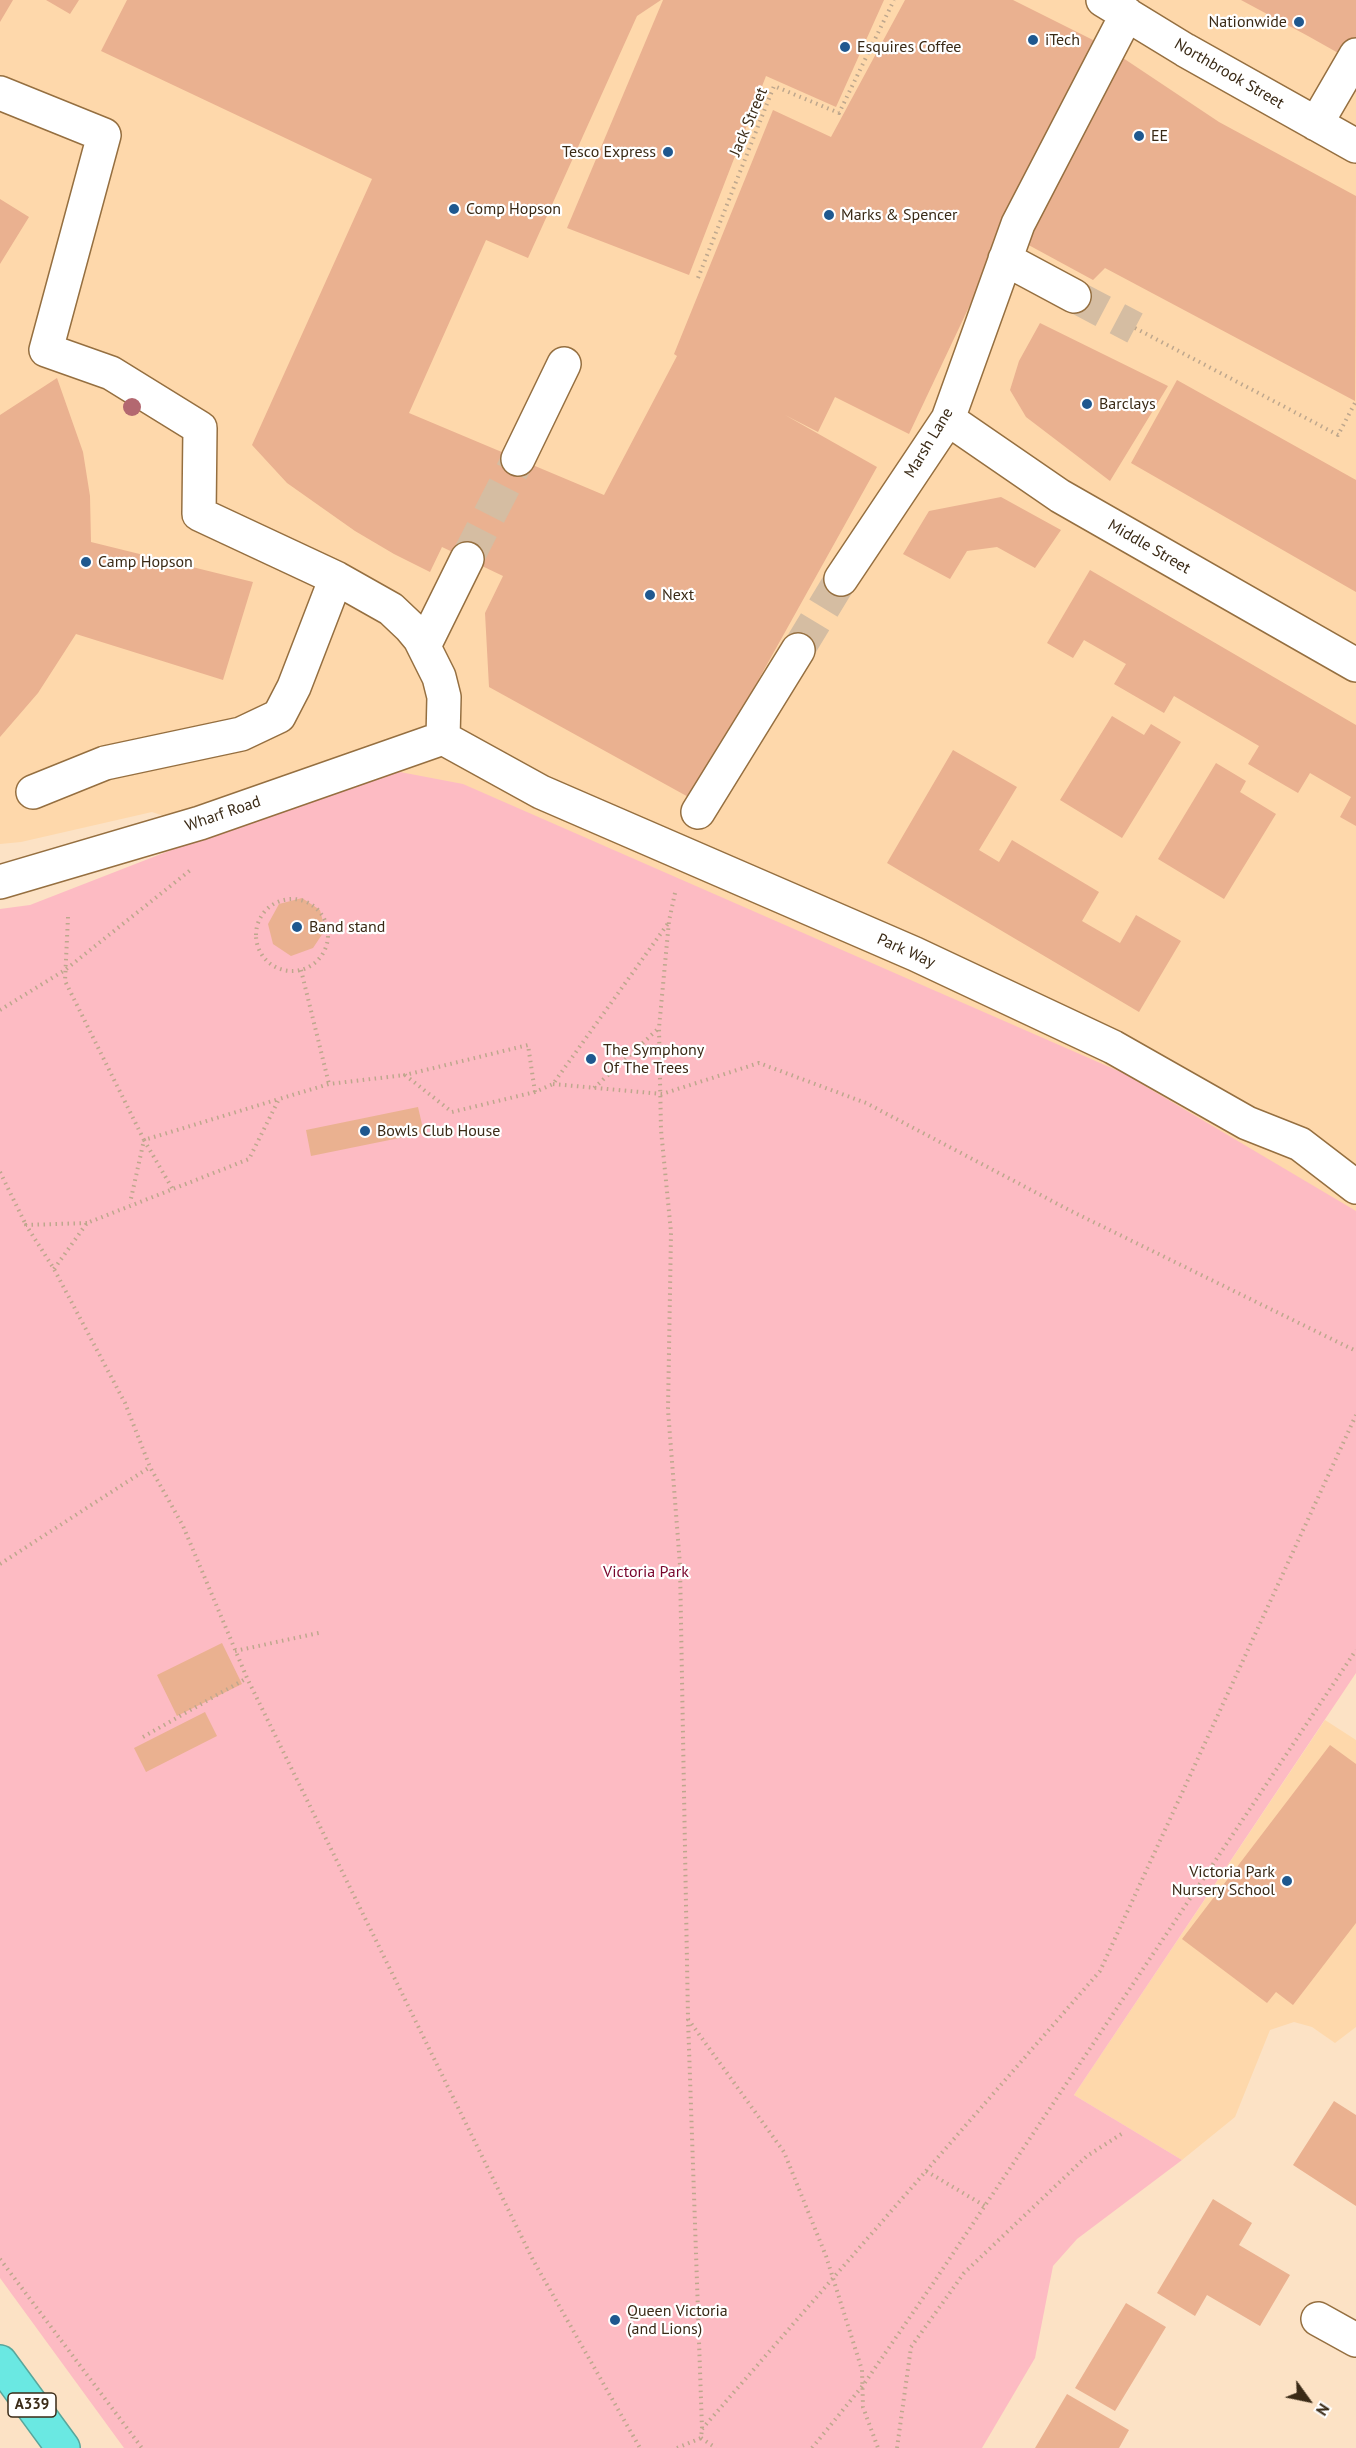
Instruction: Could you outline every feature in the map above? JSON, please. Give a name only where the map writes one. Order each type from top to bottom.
[{"type":"highway","name":"A339","points":[[0,2362],[63,2448]]},
{"type":"street","name":"Northbrook Street","points":[[1115,7],[1185,50],[1356,147]]},
{"type":"street","name":"Marsh Lane","points":[[841,579],[948,419],[1018,224],[1115,7]]},
{"type":"street","points":[[1316,124],[1356,55]]},
{"type":"street","points":[[0,93],[104,135],[46,350],[111,373],[200,428],[199,514],[336,578],[391,609],[410,627],[424,646],[439,677],[444,697],[443,738]]},
{"type":"street","points":[[1005,259],[1074,296]]},
{"type":"street","points":[[518,459],[564,364]]},
{"type":"street","name":"Middle Street","points":[[948,419],[1060,496],[1356,665]]},
{"type":"street","points":[[424,646],[467,559]]},
{"type":"street","points":[[33,792],[105,763],[241,734],[279,716],[294,687],[336,578]]},
{"type":"street","points":[[698,812],[798,650]]},
{"type":"street","name":"Park Way","points":[[443,738],[541,792],[915,954],[1113,1047],[1247,1123],[1300,1144],[1356,1187]]},
{"type":"street","name":"Wharf Road","points":[[0,882],[200,824],[443,738]]},
{"type":"street","points":[[1318,2319],[1356,2340]]},
{"type":"path","name":"Jack Street","points":[[698,278],[774,86],[839,113],[894,0]]},
{"type":"path","points":[[1135,328],[1338,435],[1356,401]]},
{"type":"path","points":[[682,854],[669,921],[659,1028],[661,1130],[671,1232],[668,1410],[680,1565],[688,2019],[701,2438]]},
{"type":"path","points":[[0,1010],[64,969],[197,865]]},
{"type":"path","points":[[291,899],[314,906],[326,924],[326,948],[320,958],[301,970],[277,968],[267,962],[256,940],[261,916],[280,901],[291,899]]},
{"type":"path","points":[[68,917],[64,981],[144,1140],[171,1188]]},
{"type":"path","points":[[553,1084],[669,921]]},
{"type":"path","points":[[301,970],[329,1084]]},
{"type":"path","points":[[594,1088],[659,1028]]},
{"type":"path","points":[[144,1140],[329,1084],[405,1075],[528,1045],[535,1092]]},
{"type":"path","points":[[405,1075],[452,1112],[535,1092],[553,1084],[662,1094],[759,1063],[866,1103],[1071,1211],[1356,1351]]},
{"type":"path","points":[[26,1225],[87,1223],[130,1204],[249,1159],[279,1098]]},
{"type":"path","points":[[130,1204],[144,1140]]},
{"type":"path","points":[[0,1172],[26,1225],[54,1269],[125,1402],[150,1467],[183,1526],[247,1677],[533,2260],[639,2448]]},
{"type":"path","points":[[54,1269],[87,1223]]},
{"type":"path","points":[[702,2429],[1100,1971],[1356,1415]]},
{"type":"path","points":[[0,1564],[150,1467]]},
{"type":"path","points":[[235,1651],[323,1632]]},
{"type":"path","points":[[812,2448],[864,2384],[1356,1650]]},
{"type":"path","points":[[143,1737],[247,1677]]},
{"type":"path","points":[[688,2019],[784,2152],[833,2278],[862,2370],[863,2408],[878,2448]]},
{"type":"path","points":[[897,2448],[911,2347],[964,2273],[1087,2156],[1123,2133]]},
{"type":"path","points":[[926,2171],[985,2206]]},
{"type":"path","points":[[0,2259],[142,2448]]},
{"type":"path","points":[[677,2448],[701,2438]]},
{"type":"path","points":[[701,2438],[716,2448]]},
{"type":"shaded area","points":[[0,0],[1356,0],[1356,1224],[152,812],[21,842],[0,844]]},
{"type":"shaded area","name":"Victoria Park Nursery School","points":[[1325,1720],[1356,1740],[1356,2027],[1335,2043],[1312,2027],[1294,2022],[1270,2030],[1235,2117],[1182,2160],[1074,2095]]},
{"type":"green space","name":"Victoria Park","points":[[400,772],[463,784],[1123,1073],[1356,1211],[1356,1673],[1074,2095],[1182,2160],[1077,2239],[1053,2266],[1035,2358],[982,2448],[124,2448],[0,2278],[0,909],[30,905],[310,796]]},
{"type":"building","points":[[0,0],[13,0],[0,22]]},
{"type":"building","points":[[46,0],[79,0],[70,14]]},
{"type":"building","points":[[127,0],[661,0],[637,16],[528,258],[486,240],[409,413],[604,495],[677,356],[674,354],[773,110],[831,137],[905,0],[1013,0],[1099,43],[1027,184],[909,434],[835,397],[818,432],[785,415],[877,467],[692,799],[489,687],[485,613],[503,576],[442,547],[430,572],[394,554],[355,531],[287,483],[252,445],[372,179],[101,51]]},
{"type":"building","name":"Tesco Express","points":[[663,0],[884,0],[836,107],[766,76],[689,275],[567,228]]},
{"type":"building","points":[[1241,0],[1356,0],[1356,63],[1308,36]]},
{"type":"building","points":[[1120,56],[1219,122],[1356,196],[1355,401],[1105,268],[1093,280],[1023,242]]},
{"type":"building","points":[[0,199],[29,217],[0,264]]},
{"type":"building","name":"Barclays","points":[[1040,323],[1168,386],[1110,481],[1026,417],[1010,390],[1019,361]]},
{"type":"building","name":"Camp Hopson","points":[[57,378],[83,452],[90,496],[91,542],[253,582],[223,680],[76,634],[38,693],[0,737],[0,415]]},
{"type":"building","points":[[1177,380],[1356,480],[1356,592],[1131,463]]},
{"type":"building","points":[[1001,497],[1061,530],[1035,568],[997,547],[967,551],[950,579],[903,554],[929,511]]},
{"type":"building","points":[[1090,570],[1356,725],[1356,826],[1340,817],[1351,797],[1310,773],[1298,793],[1248,764],[1259,746],[1174,696],[1164,713],[1114,684],[1126,664],[1084,640],[1073,658],[1047,643]]},
{"type":"building","points":[[1112,716],[1144,735],[1151,724],[1181,742],[1122,838],[1060,800]]},
{"type":"building","points":[[953,750],[1017,787],[979,850],[999,862],[1012,840],[1099,892],[1082,921],[1120,943],[1136,915],[1181,941],[1139,1012],[887,863]]},
{"type":"building","points":[[1216,763],[1246,781],[1240,792],[1276,814],[1224,899],[1158,859]]},
{"type":"building","name":"Band stand","points":[[302,898],[320,910],[325,930],[313,948],[291,956],[273,944],[268,924],[279,904]]},
{"type":"building","name":"Bowls Club House","points":[[418,1107],[424,1133],[311,1156],[306,1130]]},
{"type":"building","points":[[222,1643],[242,1684],[177,1716],[157,1675]]},
{"type":"building","points":[[205,1712],[217,1736],[146,1772],[134,1748]]},
{"type":"building","points":[[1330,1745],[1356,1764],[1356,1923],[1293,2005],[1276,1992],[1267,2003],[1182,1939]]},
{"type":"building","points":[[1334,2101],[1356,2115],[1356,2206],[1293,2165]]},
{"type":"building","points":[[1213,2199],[1252,2223],[1239,2245],[1290,2275],[1260,2326],[1207,2295],[1195,2316],[1157,2293]]},
{"type":"building","points":[[1126,2303],[1166,2327],[1115,2411],[1075,2388]]},
{"type":"building","points":[[1067,2394],[1129,2430],[1119,2448],[1035,2448]]},
{"type":"tunnel","points":[[1074,296],[1135,328]]},
{"type":"tunnel","points":[[467,559],[518,459]]},
{"type":"tunnel","points":[[798,650],[841,579]]},
{"type":"place","name":"Nationwide","points":[[1299,22]]},
{"type":"place","name":"iTech","points":[[1033,40]]},
{"type":"place","name":"Esquires Coffee","points":[[845,47]]},
{"type":"place","name":"EE","points":[[1139,136]]},
{"type":"place","name":"Tesco Express","points":[[668,152]]},
{"type":"place","name":"Comp Hopson","points":[[454,209]]},
{"type":"place","name":"Marks & Spencer","points":[[829,215]]},
{"type":"place","name":"Barclays","points":[[1087,404]]},
{"type":"place","name":"Camp Hopson","points":[[86,562]]},
{"type":"place","name":"Next","points":[[650,595]]},
{"type":"place","name":"Band stand","points":[[297,927]]},
{"type":"place","name":"The Symphony Of The Trees","points":[[591,1059]]},
{"type":"place","name":"Bowls Club House","points":[[365,1131]]},
{"type":"place","name":"Victoria Park Nursery School","points":[[1287,1881]]},
{"type":"place","name":"Queen Victoria (and Lions)","points":[[615,2320]]}]
